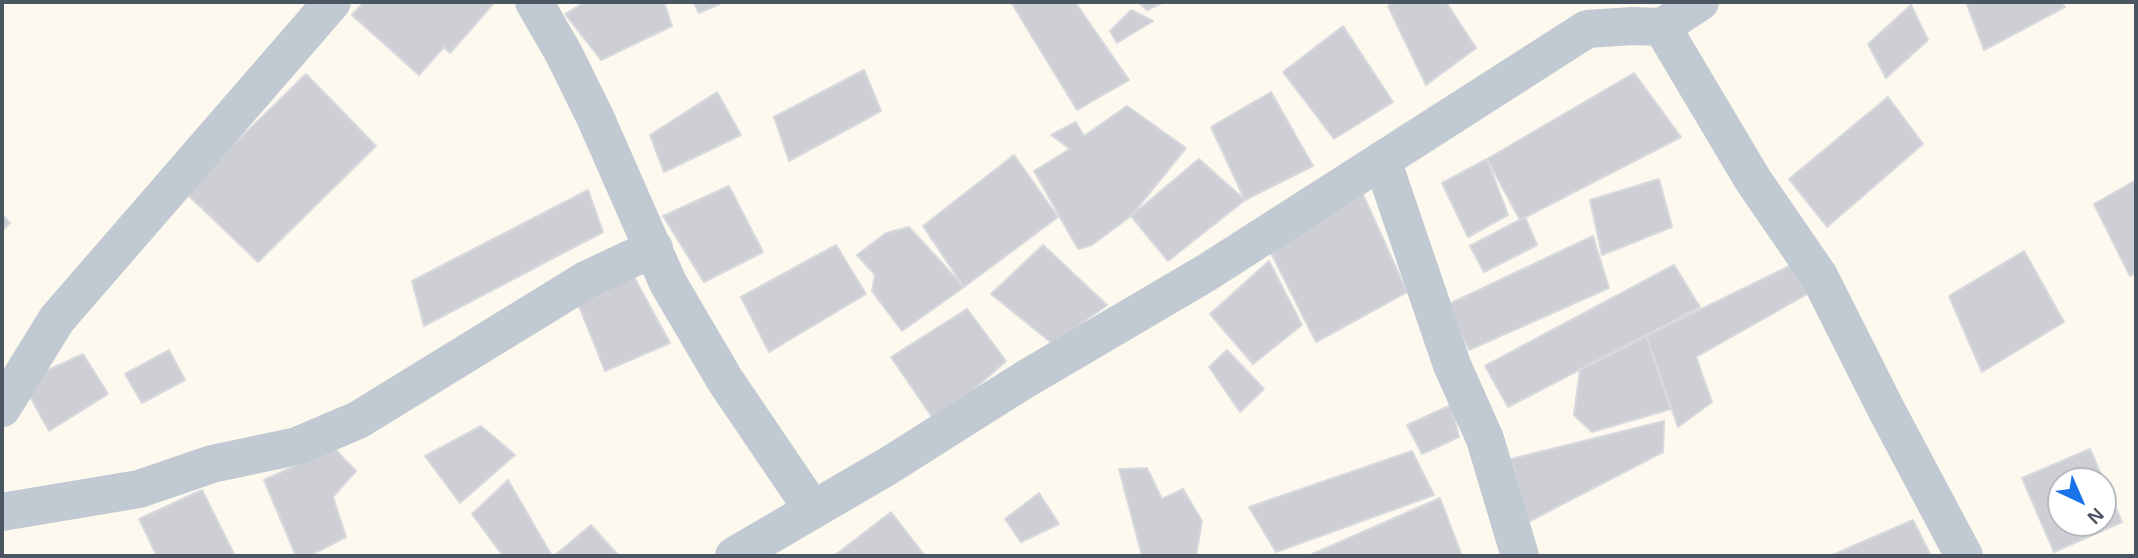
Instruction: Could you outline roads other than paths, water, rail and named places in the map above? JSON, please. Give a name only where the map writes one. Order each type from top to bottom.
[{"type":"street","points":[[2,408],[57,319],[332,2]]},
{"type":"street","points":[[534,2],[564,54],[595,117],[668,284],[725,380],[813,510]]},
{"type":"street","points":[[734,556],[1206,273],[1382,160],[1580,16],[1633,26],[1662,27],[1699,2]]},
{"type":"street","points":[[1662,27],[1753,180],[1819,276],[1886,411],[1964,556]]},
{"type":"street","points":[[1382,160],[1452,365],[1485,439],[1520,556]]},
{"type":"street","points":[[2,512],[139,489],[212,464],[297,446],[358,420],[586,279],[654,248]]}]
